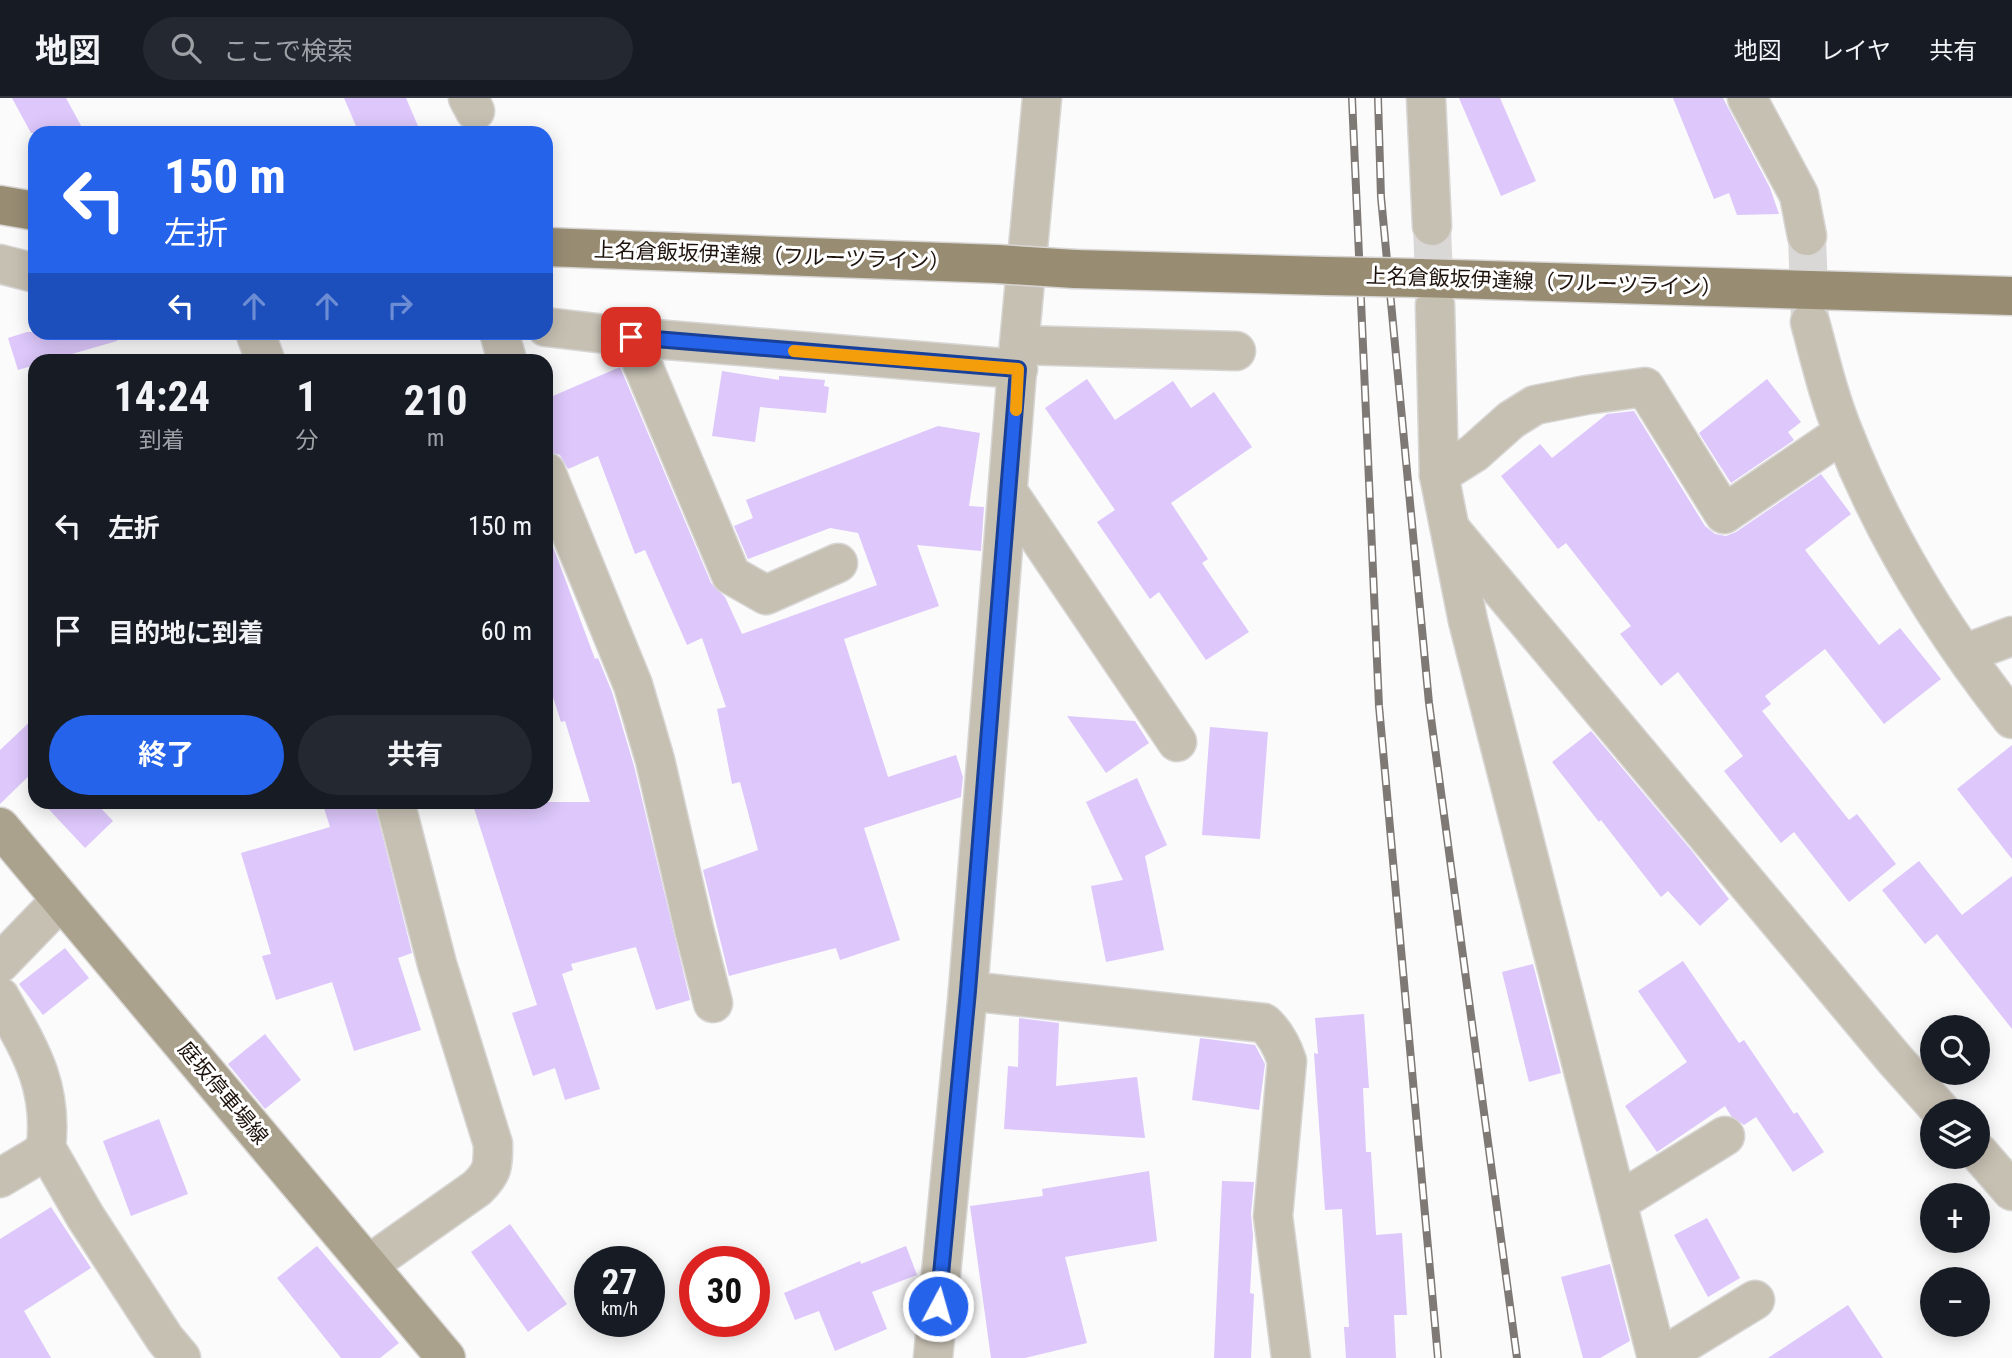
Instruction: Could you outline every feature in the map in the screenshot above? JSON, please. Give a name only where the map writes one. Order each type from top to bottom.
[{"type":"main road","points":[[0,205],[28,210]]},
{"type":"main road","name":"上名倉飯坂伊達線（フルーツライン）","points":[[553,247],[1075,269],[1326,276],[1427,292],[2012,296]]},
{"type":"main road","name":"庭坂停車場線","points":[[0,827],[446,1358]]},
{"type":"street","points":[[933,1358],[968,991],[1018,357],[1042,98]]},
{"type":"street","points":[[1426,98],[1432,226]]},
{"type":"street","points":[[1747,98],[1799,195],[1807,236]]},
{"type":"street","points":[[0,264],[28,271]]},
{"type":"street","points":[[1427,292],[1439,474],[1468,621],[1658,1358],[1755,1300]]},
{"type":"street","points":[[1810,322],[1843,433],[1875,505],[1938,615],[2012,719]]},
{"type":"street","points":[[553,328],[631,337],[1018,357],[1236,351]]},
{"type":"street","points":[[631,337],[731,575],[766,595],[838,563]]},
{"type":"street","points":[[1439,474],[1474,453],[1511,420],[1535,405],[1645,387],[1724,514],[1843,433]]},
{"type":"street","points":[[553,488],[633,685],[655,760],[713,1003]]},
{"type":"street","points":[[1009,492],[1177,741]]},
{"type":"street","points":[[1448,526],[1930,1099]]},
{"type":"street","points":[[1964,654],[2012,636]]},
{"type":"street","points":[[368,1265],[477,1188],[491,1174],[493,1164],[493,1144],[437,964],[397,809]]},
{"type":"street","points":[[0,963],[61,900]]},
{"type":"street","points":[[968,991],[1264,1023],[1271,1029],[1280,1042],[1287,1061],[1273,1216],[1291,1358]]},
{"type":"street","points":[[0,998],[35,1059],[44,1089],[47,1112],[46,1149],[85,1216],[157,1328],[181,1358]]},
{"type":"street","points":[[1618,1202],[1725,1136]]},
{"type":"street","points":[[0,1178],[46,1149]]},
{"type":"street","points":[[1990,1166],[2012,1191]]},
{"type":"building","points":[[12,98],[66,98],[81,126],[28,126]]},
{"type":"building","points":[[344,98],[406,98],[418,126],[356,126]]},
{"type":"building","points":[[1459,98],[1500,98],[1536,181],[1501,196]]},
{"type":"building","points":[[1673,98],[1723,98],[1770,188],[1779,214],[1737,215],[1729,193],[1714,199]]},
{"type":"building","points":[[28,332],[28,340],[117,341],[72,354],[28,354],[28,367],[18,370],[8,338]]},
{"type":"building","points":[[620,367],[711,583],[725,597],[742,634],[877,585],[858,533],[830,528],[748,559],[734,526],[753,518],[746,500],[938,426],[980,433],[969,506],[984,507],[981,551],[917,545],[939,606],[844,639],[888,777],[956,755],[963,777],[961,797],[864,828],[900,940],[840,960],[836,948],[729,976],[703,870],[758,850],[740,782],[732,784],[717,709],[726,707],[702,638],[687,645],[645,550],[635,554],[598,456],[568,469],[560,455],[553,453],[553,396]]},
{"type":"building","points":[[722,371],[779,380],[779,376],[825,380],[824,386],[829,387],[826,413],[760,407],[755,442],[712,436]]},
{"type":"building","points":[[1087,379],[1115,420],[1173,381],[1191,408],[1214,392],[1252,447],[1171,503],[1208,559],[1202,563],[1249,632],[1206,660],[1159,592],[1150,599],[1097,522],[1115,510],[1045,408]]},
{"type":"building","points":[[1767,379],[1801,422],[1788,432],[1794,440],[1731,483],[1699,433]]},
{"type":"building","points":[[1634,411],[1705,526],[1715,534],[1726,536],[1736,532],[1821,474],[1851,514],[1805,550],[1879,645],[1900,628],[1941,679],[1884,724],[1825,649],[1765,696],[1771,704],[1762,711],[1849,820],[1857,814],[1896,864],[1849,902],[1794,832],[1781,843],[1724,771],[1743,756],[1678,672],[1661,686],[1620,634],[1631,626],[1566,543],[1558,549],[1501,476],[1540,444],[1552,458],[1607,414]]},
{"type":"building","points":[[553,547],[595,659],[598,658],[612,692],[634,766],[690,1000],[656,1010],[636,947],[571,964],[573,970],[562,974],[600,1089],[565,1100],[555,1068],[533,1076],[512,1013],[537,1005],[474,809],[553,809],[553,802],[590,802],[565,721],[561,722],[553,697]]},
{"type":"building","points":[[1067,716],[1135,721],[1149,743],[1106,773]]},
{"type":"building","points":[[28,724],[28,777],[0,804],[0,750]]},
{"type":"building","points":[[1210,727],[1268,732],[1260,839],[1202,835]]},
{"type":"building","points":[[1591,731],[1729,899],[1700,926],[1668,891],[1661,897],[1552,762]]},
{"type":"building","points":[[2012,745],[2012,859],[1957,789]]},
{"type":"building","points":[[1137,778],[1167,845],[1145,856],[1164,950],[1106,962],[1091,886],[1123,880],[1086,802]]},
{"type":"building","points":[[49,809],[102,809],[113,821],[85,848]]},
{"type":"building","points":[[324,809],[376,809],[412,953],[398,958],[421,1030],[354,1051],[332,982],[276,1000],[262,956],[271,954],[241,853],[330,827]]},
{"type":"building","points":[[1919,861],[1962,915],[2012,876],[2012,1029],[1937,934],[1925,944],[1882,890]]},
{"type":"building","points":[[65,948],[89,978],[43,1015],[19,984]]},
{"type":"building","points":[[1683,961],[1739,1043],[1744,1040],[1794,1114],[1797,1112],[1824,1152],[1793,1172],[1756,1117],[1744,1125],[1731,1116],[1725,1106],[1657,1152],[1625,1106],[1687,1062],[1638,991]]},
{"type":"building","points":[[1533,964],[1561,1073],[1529,1082],[1502,972]]},
{"type":"building","points":[[1364,1014],[1369,1088],[1363,1088],[1366,1152],[1371,1152],[1376,1235],[1402,1233],[1407,1315],[1394,1315],[1396,1358],[1346,1358],[1344,1327],[1349,1327],[1342,1209],[1325,1210],[1314,1053],[1318,1054],[1315,1018]]},
{"type":"building","points":[[1019,1018],[1059,1023],[1056,1086],[1137,1077],[1145,1138],[1004,1129],[1008,1066],[1018,1067]]},
{"type":"building","points":[[265,1034],[301,1080],[265,1109],[228,1064]]},
{"type":"building","points":[[1200,1038],[1255,1045],[1265,1064],[1259,1110],[1192,1100]]},
{"type":"building","points":[[159,1119],[188,1194],[131,1216],[103,1141]]},
{"type":"building","points":[[1149,1171],[1157,1241],[1065,1257],[1087,1343],[1025,1358],[991,1358],[970,1206],[1043,1196],[1042,1189]]},
{"type":"building","points":[[1222,1181],[1254,1182],[1251,1214],[1253,1235],[1250,1293],[1254,1294],[1251,1358],[1214,1358]]},
{"type":"building","points":[[51,1207],[91,1268],[24,1311],[51,1358],[0,1358],[0,1239]]},
{"type":"building","points":[[1707,1218],[1740,1278],[1708,1297],[1674,1235]]},
{"type":"building","points":[[510,1224],[567,1304],[528,1332],[471,1252]]},
{"type":"building","points":[[317,1246],[399,1343],[380,1358],[341,1358],[277,1278]]},
{"type":"building","points":[[906,1246],[917,1275],[872,1292],[887,1329],[835,1351],[819,1311],[795,1320],[784,1293],[860,1261],[861,1264]]},
{"type":"building","points":[[1610,1264],[1630,1341],[1600,1358],[1583,1358],[1561,1277]]},
{"type":"building","points":[[1848,1305],[1883,1358],[1768,1358]]},
{"type":"tunnel","points":[[1432,226],[1435,305]]},
{"type":"tunnel","points":[[1807,236],[1810,321]]},
{"type":"railway","points":[[1352,98],[1379,706],[1438,1358]]},
{"type":"railway","points":[[1378,98],[1381,197],[1429,703],[1517,1358]]},
{"type":"slow traffic","points":[[794,351],[1018,369],[1016,410]]},
{"type":"route","points":[[631,337],[1018,369],[968,991],[938,1306]]}]
